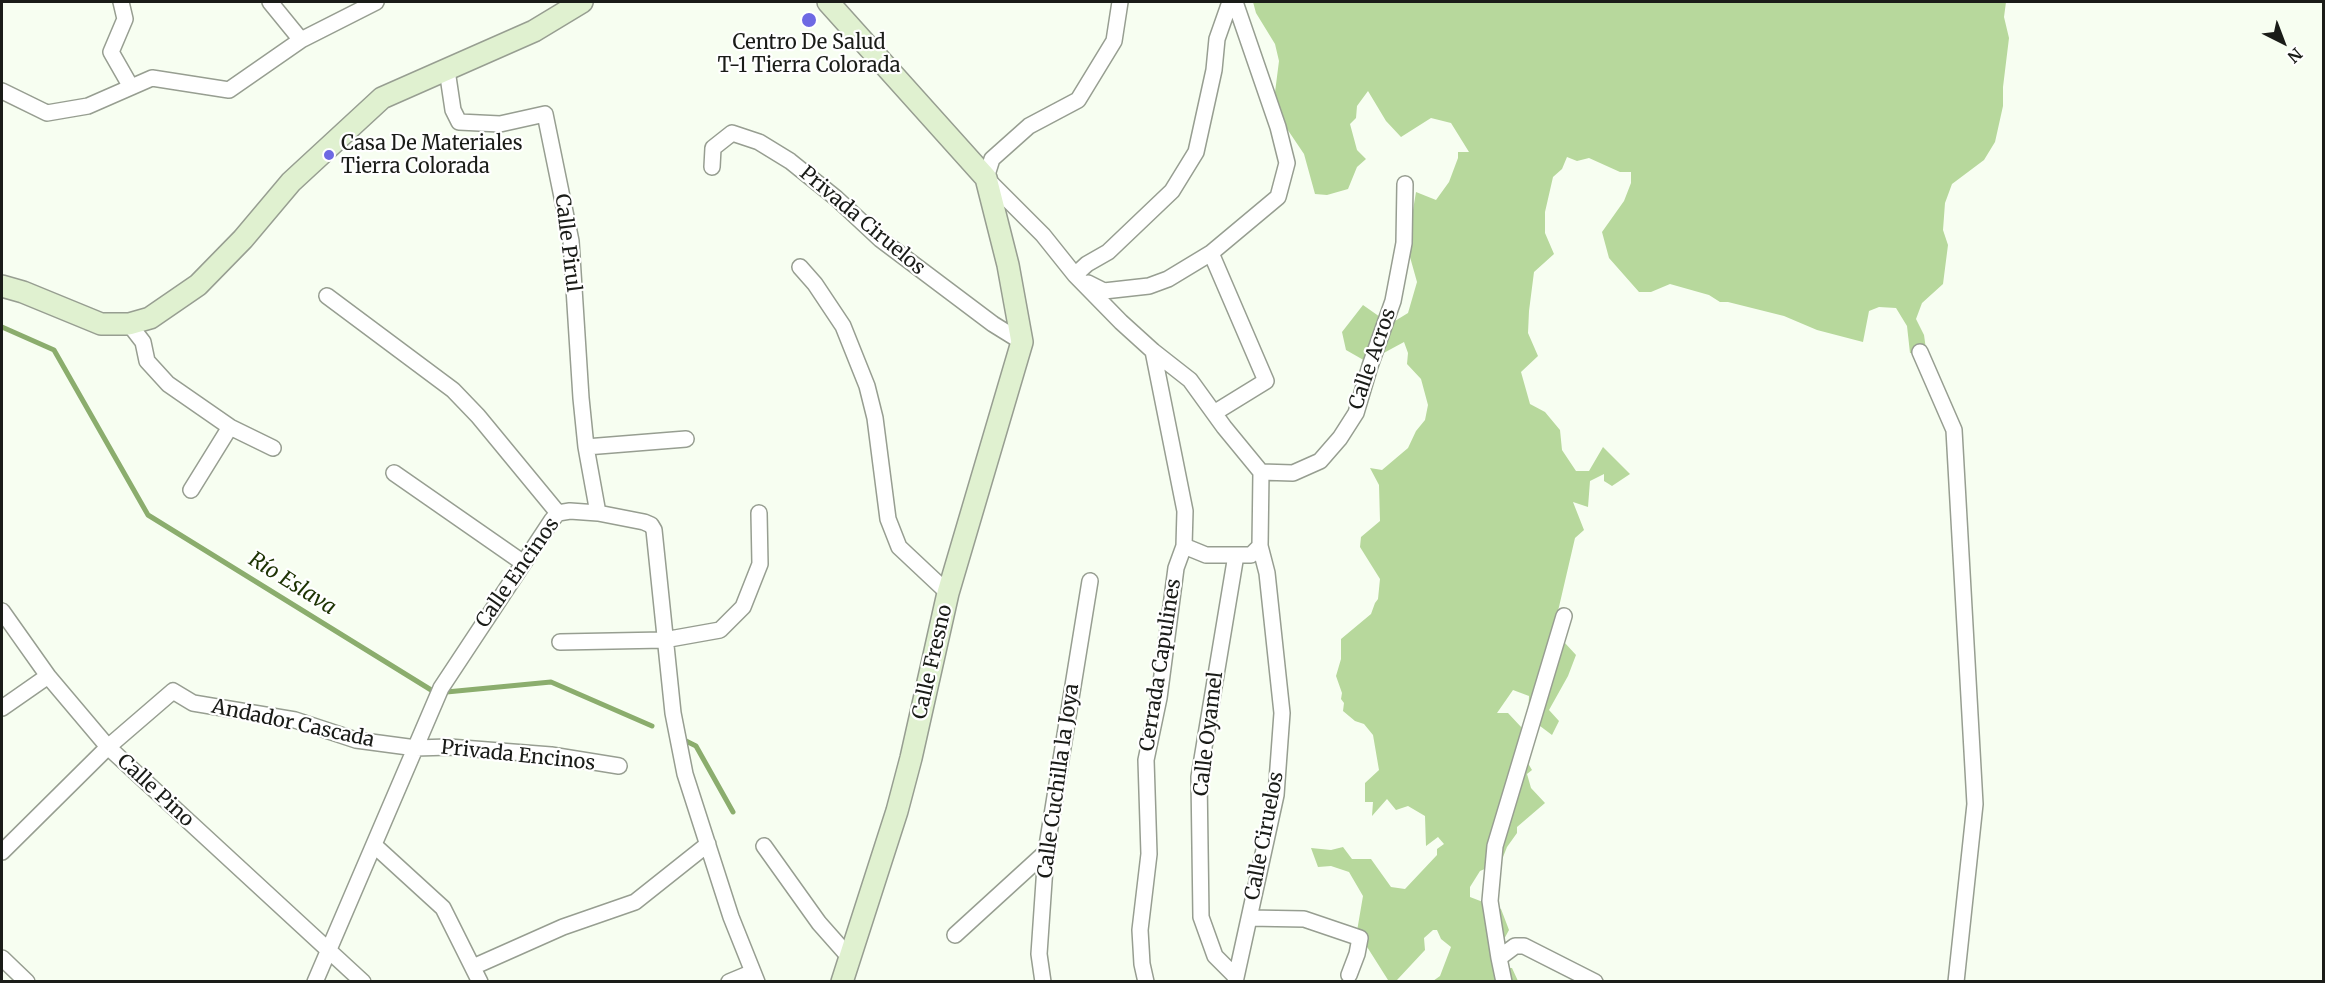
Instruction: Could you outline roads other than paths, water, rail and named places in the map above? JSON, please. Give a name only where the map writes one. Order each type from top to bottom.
[{"type":"street","points":[[121,2],[125,19],[111,52],[131,87]]},
{"type":"street","points":[[270,2],[301,40]]},
{"type":"street","points":[[2,91],[47,113],[88,106],[152,78],[229,90],[301,40],[376,2]]},
{"type":"street","points":[[2,286],[23,292],[101,324],[129,324],[150,318],[198,285],[243,239],[291,182],[382,98],[534,31],[582,2]]},
{"type":"street","points":[[828,2],[986,178],[1043,235],[1075,275],[1121,322],[1190,380],[1261,472],[1260,546],[1251,555],[1206,555],[1184,546]]},
{"type":"street","points":[[1022,342],[1008,265],[986,178],[992,159],[1029,126],[1078,100],[1114,40],[1120,2]]},
{"type":"street","points":[[1075,275],[1087,264],[1108,252],[1172,191],[1197,152],[1214,70],[1217,39],[1230,2]]},
{"type":"street","points":[[1075,275],[1104,291],[1149,286],[1168,279],[1211,253],[1278,197],[1287,164],[1278,127],[1235,2]]},
{"type":"street","name":"Calle Pirul","points":[[447,69],[453,110],[459,122],[500,124],[545,114],[571,241],[586,447],[598,513]]},
{"type":"street","name":"Privada Ciruelos","points":[[712,167],[713,148],[732,133],[759,142],[790,161],[836,198],[880,239],[993,324],[1022,342]]},
{"type":"street","name":"Calle Acros","points":[[1261,472],[1293,473],[1320,461],[1340,438],[1356,413],[1370,366],[1394,301],[1404,243],[1405,184]]},
{"type":"street","points":[[1211,253],[1266,381],[1214,413]]},
{"type":"street","points":[[800,267],[815,284],[843,326],[867,386],[875,418],[888,519],[899,547],[948,593]]},
{"type":"street","points":[[327,296],[453,390],[478,416],[558,513]]},
{"type":"street","points":[[129,324],[141,339],[150,366],[183,396],[231,427],[273,448]]},
{"type":"street","name":"Calle Fresno","points":[[842,981],[908,769],[948,593],[1022,342]]},
{"type":"street","name":"Cerrada Capulines","points":[[1146,981],[1142,964],[1140,930],[1149,854],[1146,760],[1159,698],[1176,568],[1184,546],[1185,511],[1153,351]]},
{"type":"street","points":[[1920,352],[1954,430],[1975,804],[1956,981]]},
{"type":"street","points":[[191,490],[231,427]]},
{"type":"street","points":[[586,447],[686,439]]},
{"type":"street","points":[[394,473],[522,562]]},
{"type":"street","name":"Calle Encinos","points":[[315,981],[438,694],[522,562],[558,513],[570,511],[598,513],[644,522],[651,525],[654,530],[673,713],[685,774],[731,916],[755,977]]},
{"type":"street","points":[[560,642],[664,640],[720,630],[743,607],[760,564],[759,513]]},
{"type":"street","name":"Calle Ciruelos","points":[[1235,979],[1276,795],[1282,713],[1267,573],[1260,546]]},
{"type":"street","name":"Calle Oyamel","points":[[1235,979],[1215,956],[1201,917],[1199,777],[1236,555]]},
{"type":"street","name":"Calle Cuchilla la Joya","points":[[1043,981],[1039,954],[1046,852],[1090,581]]},
{"type":"street","name":"Calle Pino","points":[[2,611],[48,676],[108,747],[363,981]]},
{"type":"street","points":[[1504,981],[1490,901],[1495,846],[1564,616]]},
{"type":"street","points":[[2,708],[48,676]]},
{"type":"street","name":"Andador Cascada","points":[[108,747],[173,691],[193,702],[295,720],[356,740],[416,747]]},
{"type":"street","points":[[2,852],[108,747]]},
{"type":"street","name":"Privada Encinos","points":[[416,747],[449,747],[551,755],[619,766]]},
{"type":"street","points":[[473,967],[563,927],[635,902],[708,844]]},
{"type":"street","points":[[374,845],[443,908],[480,981]]},
{"type":"street","points":[[764,846],[819,923],[850,958]]},
{"type":"street","points":[[955,935],[1046,852]]},
{"type":"street","points":[[1249,918],[1304,919],[1360,938],[1358,954],[1349,975]]},
{"type":"street","points":[[1499,958],[1515,946],[1524,946],[1595,981]]},
{"type":"street","points":[[2,958],[27,981]]},
{"type":"street","points":[[729,981],[755,977]]},
{"type":"waterway","name":"Río Eslava","points":[[2,327],[54,350],[148,515],[436,693],[551,682],[652,726]]},
{"type":"waterway","name":"Río Eslava","points":[[684,740],[696,746],[733,812]]},
{"type":"place","name":"Centro De Salud T-1 Tierra Colorada","points":[[809,20]]},
{"type":"place","name":"Casa De Materiales Tierra Colorada","points":[[329,155]]}]
